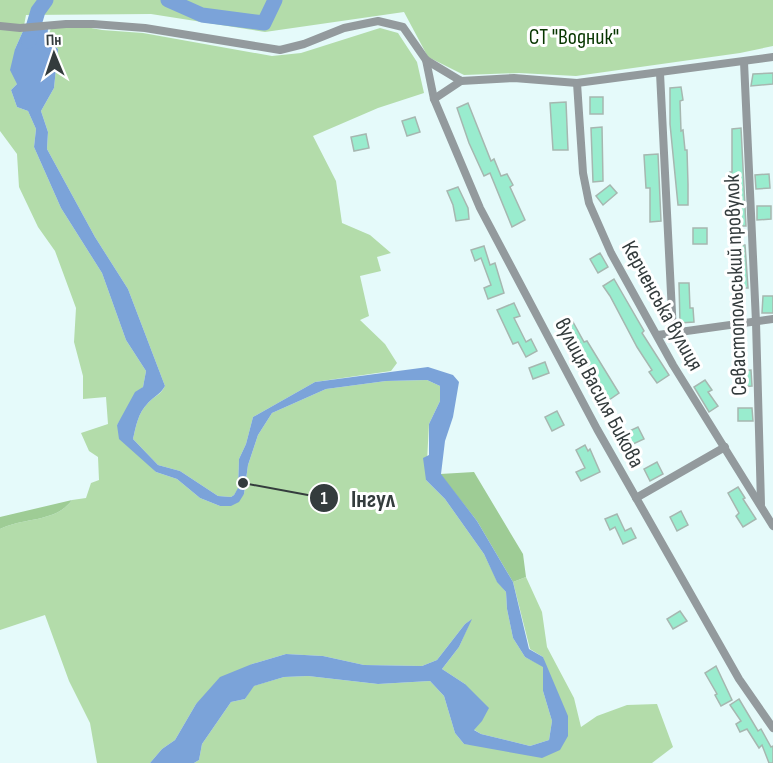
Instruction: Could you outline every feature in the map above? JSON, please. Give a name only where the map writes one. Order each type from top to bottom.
[{"type":"street","points":[[0,26],[20,28],[93,24],[145,28],[280,50],[304,45],[344,28],[378,21],[403,27],[426,60],[460,81]]},
{"type":"street","points":[[434,99],[460,81],[514,78],[577,83],[773,57]]},
{"type":"street","name":"вулиця Василя Бикова","points":[[426,60],[434,99],[480,208],[597,429],[739,680],[773,728]]},
{"type":"street","name":"Севастопольський провулок","points":[[744,62],[756,322],[761,506]]},
{"type":"street","points":[[660,73],[673,333]]},
{"type":"street","name":"Керченська вулиця","points":[[577,83],[583,173],[589,203],[611,253],[704,418],[725,447],[773,526]]},
{"type":"street","points":[[658,335],[773,319]]},
{"type":"street","points":[[636,498],[725,447]]},
{"type":"green space","name":"СТ \"Водник\"","points":[[0,0],[773,0],[773,46],[740,53],[576,76],[519,73],[464,75],[428,57],[404,12],[265,32],[151,14],[26,15],[23,31],[15,49],[17,84],[11,90],[17,107],[28,111],[36,129],[34,147],[61,208],[102,273],[126,340],[146,371],[143,387],[117,425],[156,472],[177,479],[200,498],[220,506],[244,494],[248,465],[258,435],[272,413],[326,389],[386,381],[427,380],[440,386],[440,401],[429,424],[426,480],[445,499],[484,554],[497,581],[506,592],[513,638],[525,657],[543,666],[543,691],[552,721],[549,740],[530,746],[481,734],[473,729],[465,684],[442,669],[459,647],[471,620],[465,624],[437,660],[422,666],[364,665],[323,656],[286,654],[252,664],[196,704],[175,740],[162,749],[150,763],[97,763],[90,723],[69,681],[45,615],[0,630],[0,529],[57,513],[72,500],[86,498],[91,483],[99,480],[98,457],[89,451],[81,433],[108,424],[106,397],[83,399],[83,376],[74,342],[76,308],[55,251],[38,227],[19,187],[17,154],[0,131]]},
{"type":"green space","points":[[86,27],[143,33],[272,56],[301,53],[380,28],[398,33],[417,62],[424,93],[378,108],[313,136],[336,181],[342,223],[370,235],[391,253],[377,257],[381,271],[360,276],[369,316],[360,320],[385,344],[397,363],[391,371],[315,382],[253,417],[246,444],[239,459],[238,489],[231,497],[218,496],[180,471],[158,465],[133,439],[142,411],[165,386],[128,289],[95,237],[47,149],[48,132],[41,111],[54,88],[58,49],[47,40],[51,28]]},
{"type":"green space","points":[[474,472],[523,554],[526,577],[513,582],[477,521],[440,474]]},
{"type":"green space","points":[[72,500],[57,513],[0,529],[0,517]]},
{"type":"green space","points":[[526,577],[542,612],[547,647],[574,698],[581,727],[597,716],[627,705],[657,704],[673,747],[652,763],[194,763],[199,760],[202,744],[231,702],[245,699],[253,686],[284,677],[308,676],[378,684],[430,681],[444,696],[455,733],[464,744],[560,750],[543,657],[530,649],[513,582]]},
{"type":"water","points":[[48,29],[47,40],[58,49],[54,88],[41,111],[48,132],[47,149],[95,237],[128,289],[165,386],[142,411],[133,439],[158,465],[180,471],[218,496],[231,497],[238,488],[239,459],[246,444],[253,417],[315,382],[428,367],[453,375],[459,382],[453,417],[445,441],[441,474],[477,521],[513,582],[529,649],[543,657],[568,716],[568,736],[560,750],[542,758],[464,744],[455,733],[444,696],[430,681],[378,684],[308,676],[284,677],[254,686],[245,699],[231,702],[202,744],[199,760],[194,763],[150,763],[162,749],[175,740],[196,704],[220,677],[286,654],[323,656],[364,665],[422,666],[437,660],[465,624],[472,619],[459,647],[442,669],[465,684],[489,708],[474,730],[481,734],[530,746],[549,740],[552,721],[543,691],[543,667],[525,657],[513,638],[506,592],[497,582],[484,554],[445,499],[426,480],[423,458],[429,455],[429,424],[440,401],[440,386],[427,380],[386,381],[326,389],[272,413],[258,435],[248,465],[244,494],[239,502],[231,506],[220,506],[200,498],[177,479],[156,472],[119,439],[117,425],[135,392],[143,387],[146,371],[126,340],[102,273],[61,208],[34,147],[36,129],[28,111],[17,107],[11,90],[17,84],[10,70],[15,49],[23,31]]},
{"type":"building","points":[[773,73],[773,84],[751,86],[753,74]]},
{"type":"building","points":[[681,87],[683,100],[680,101],[681,131],[683,130],[685,150],[687,150],[688,205],[678,205],[670,124],[670,88]]},
{"type":"building","points":[[590,97],[603,97],[603,114],[590,114]]},
{"type":"building","points":[[566,102],[568,150],[553,150],[550,103]]},
{"type":"building","points":[[468,103],[491,161],[494,159],[501,176],[507,174],[513,185],[510,187],[525,220],[512,227],[490,173],[484,176],[469,143],[457,108]]},
{"type":"building","points":[[415,117],[420,132],[407,136],[402,121]]},
{"type":"building","points":[[602,127],[603,181],[593,182],[591,128]]},
{"type":"building","points":[[741,128],[746,226],[735,226],[734,184],[730,184],[732,129]]},
{"type":"building","points":[[366,134],[369,148],[354,151],[351,137]]},
{"type":"building","points":[[658,154],[661,221],[650,222],[650,188],[646,188],[644,155]]},
{"type":"building","points":[[769,174],[770,188],[756,189],[755,175]]},
{"type":"building","points":[[610,185],[617,193],[603,205],[596,196]]},
{"type":"building","points":[[458,187],[468,208],[469,219],[456,221],[447,191]]},
{"type":"building","points":[[757,206],[771,206],[771,219],[757,220]]},
{"type":"building","points":[[693,228],[707,228],[707,244],[693,244]]},
{"type":"building","points":[[732,245],[745,245],[748,288],[735,288]]},
{"type":"building","points":[[484,246],[490,265],[495,263],[504,293],[488,299],[484,288],[491,285],[481,258],[475,261],[471,250]]},
{"type":"building","points":[[600,253],[608,267],[598,273],[590,259]]},
{"type":"building","points":[[614,279],[644,331],[642,333],[669,375],[657,383],[649,372],[652,370],[603,286]]},
{"type":"building","points":[[679,283],[689,283],[690,308],[693,308],[694,322],[680,323]]},
{"type":"building","points":[[763,296],[773,296],[773,313],[762,313]]},
{"type":"building","points":[[514,303],[520,316],[514,318],[526,342],[531,339],[537,351],[526,357],[518,342],[513,344],[497,310]]},
{"type":"building","points":[[573,322],[619,393],[609,400],[564,327]]},
{"type":"building","points":[[545,362],[549,373],[533,379],[529,368]]},
{"type":"building","points":[[751,370],[752,386],[739,387],[738,371]]},
{"type":"building","points":[[705,380],[712,390],[708,392],[718,406],[709,412],[694,387]]},
{"type":"building","points":[[738,408],[752,408],[753,421],[738,421]]},
{"type":"building","points":[[557,411],[564,425],[552,431],[545,417]]},
{"type":"building","points":[[638,427],[644,439],[631,445],[625,433]]},
{"type":"building","points":[[585,445],[588,451],[590,449],[600,472],[581,481],[576,472],[585,468],[576,450]]},
{"type":"building","points":[[657,462],[663,474],[650,481],[644,469]]},
{"type":"building","points":[[738,487],[756,519],[743,527],[736,516],[739,513],[728,493]]},
{"type":"building","points":[[681,511],[688,525],[677,531],[670,517]]},
{"type":"building","points":[[617,514],[625,531],[631,528],[636,538],[623,544],[615,527],[610,530],[605,519]]},
{"type":"building","points":[[680,611],[687,621],[673,629],[667,619]]},
{"type":"building","points":[[716,666],[732,700],[721,706],[705,673]]},
{"type":"building","points":[[739,699],[758,731],[761,729],[771,747],[773,746],[773,763],[769,763],[762,745],[759,748],[747,729],[740,732],[736,724],[741,721],[730,705]]},
{"type":"waterway","points":[[29,41],[38,11],[46,0]]},
{"type":"waterway","points":[[168,0],[202,15],[264,23],[275,0]]},
{"type":"place","name":"Інгул","points":[[243,483]]}]
